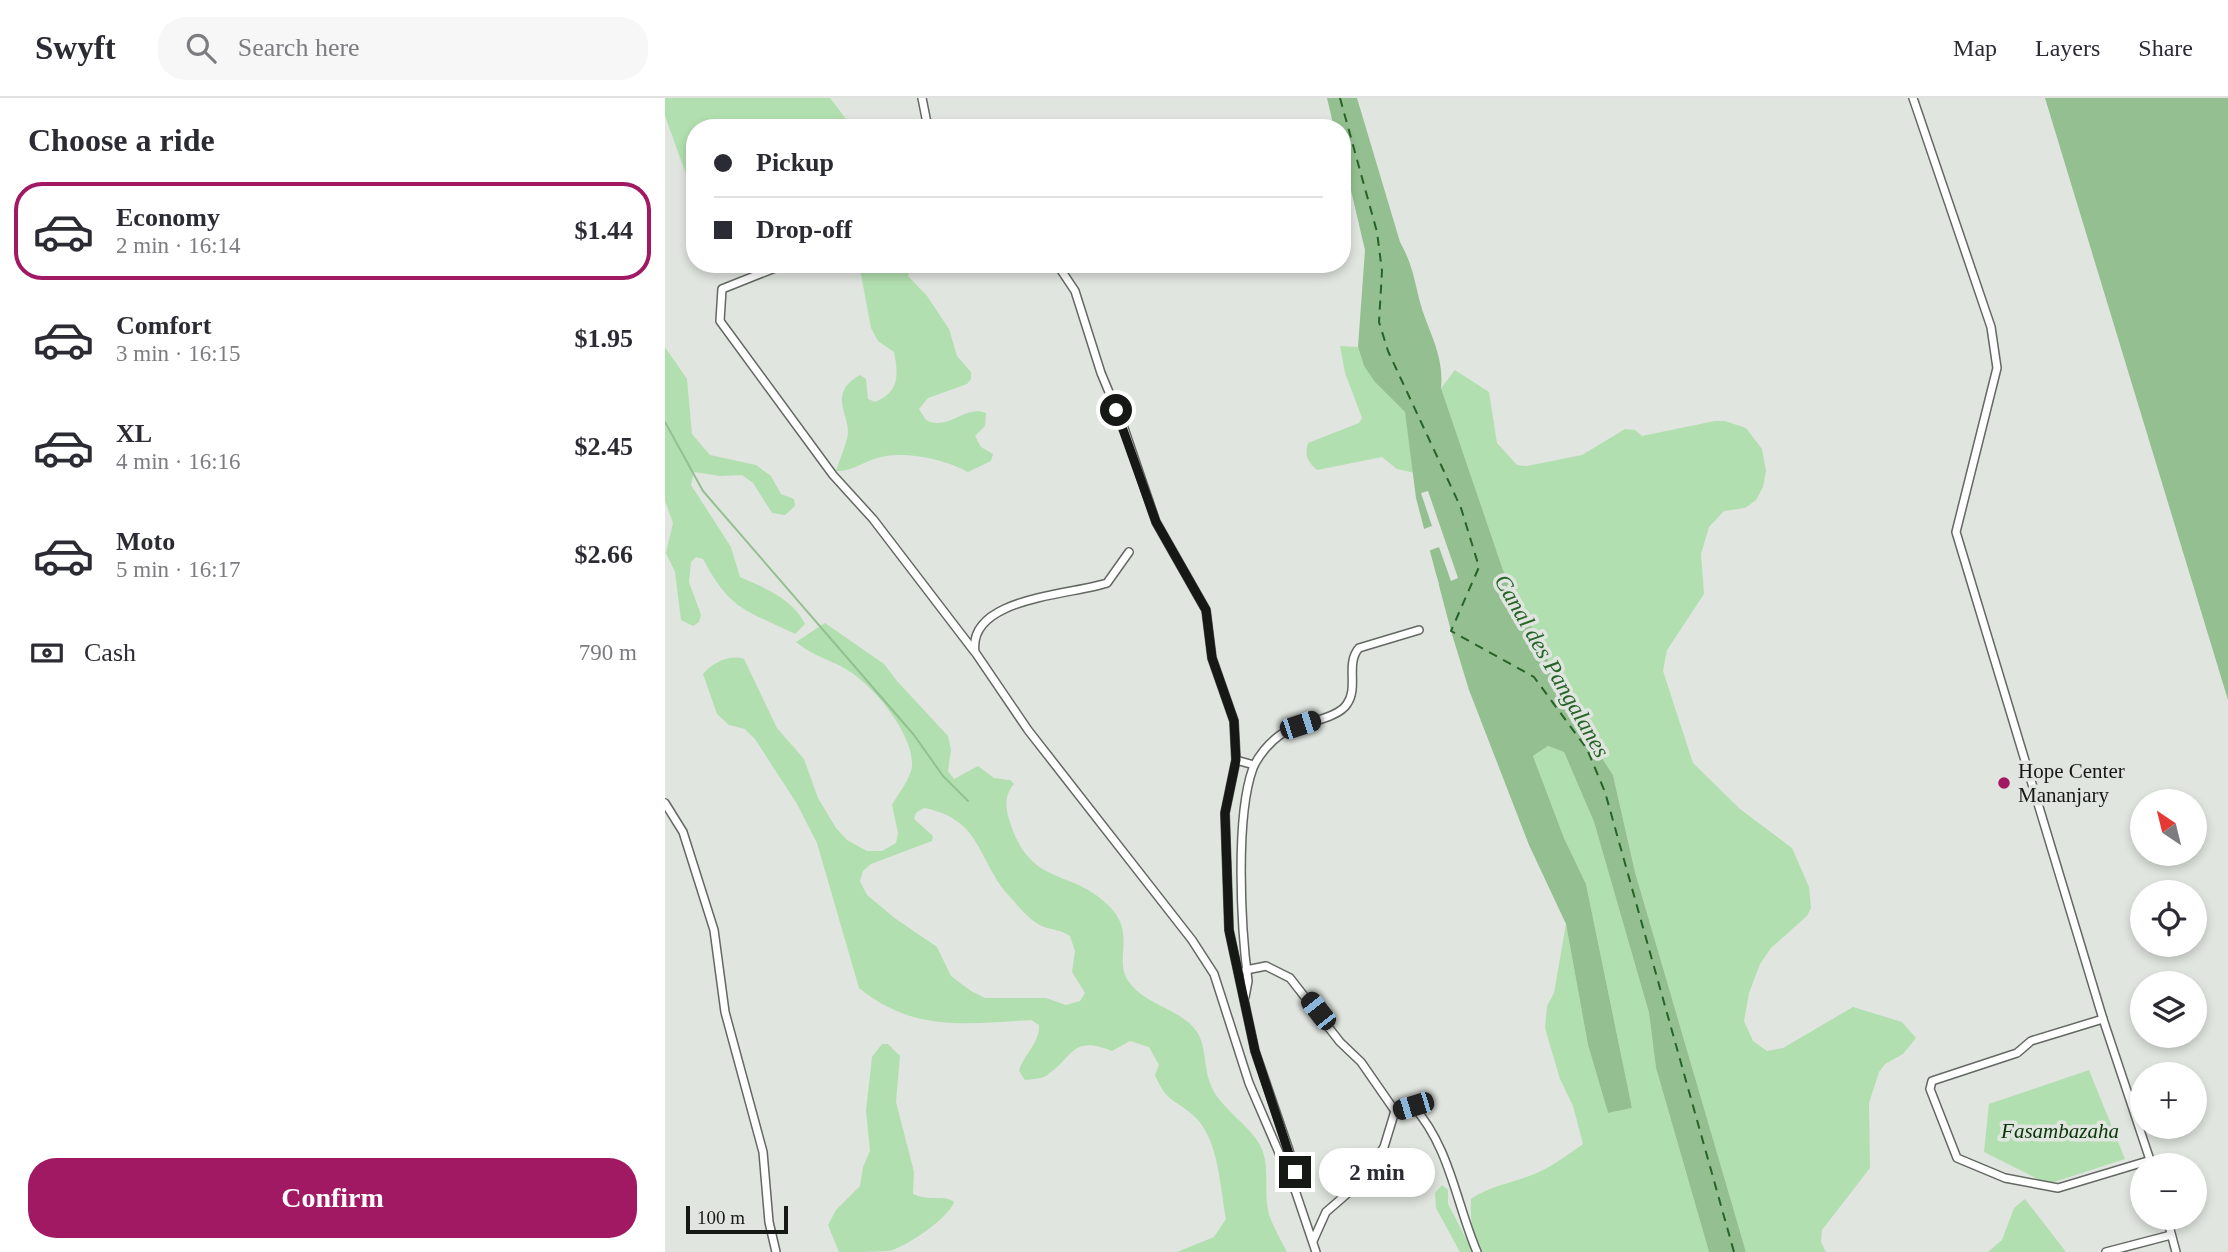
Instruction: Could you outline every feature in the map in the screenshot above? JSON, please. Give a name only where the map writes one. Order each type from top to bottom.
[{"type":"street","points":[[922,98],[926,119]]},
{"type":"street","points":[[1913,98],[1991,327],[1997,368],[1956,532],[2103,1019],[2149,1153]]},
{"type":"street","points":[[762,273],[722,289],[720,321],[833,475],[873,519],[975,652],[1028,730],[1192,940],[1213,974],[1249,1083],[1295,1190],[1316,1252]]},
{"type":"street","points":[[1063,273],[1075,290],[1101,373],[1124,428],[1156,522],[1206,610],[1212,658],[1234,721],[1236,760],[1225,813],[1228,917],[1236,975],[1255,1051],[1292,1161],[1295,1190]]},
{"type":"street","points":[[975,652],[973,640],[982,625],[1019,601],[1107,583],[1129,552]]},
{"type":"street","points":[[1244,1002],[1246,970],[1242,812],[1254,765],[1280,735],[1340,712],[1351,695],[1352,655],[1359,648],[1419,630]]},
{"type":"street","points":[[1236,760],[1254,765]]},
{"type":"street","points":[[665,803],[672,809],[683,832],[714,930],[725,1012],[763,1152],[769,1222],[776,1252]]},
{"type":"street","points":[[1246,970],[1266,966],[1290,978],[1340,1042],[1360,1062],[1395,1111]]},
{"type":"street","points":[[2103,1019],[2031,1041],[2017,1053],[1932,1081],[1930,1089],[1957,1158],[2005,1178],[2058,1188],[2130,1169]]},
{"type":"street","points":[[1395,1111],[1413,1106],[1424,1117],[1452,1171],[1462,1217],[1477,1252]]},
{"type":"street","points":[[1313,1242],[1326,1212],[1356,1186],[1379,1155],[1395,1111]]},
{"type":"street","points":[[2170,1230],[2176,1252]]},
{"type":"street","points":[[2106,1252],[2124,1250],[2171,1235]]},
{"type":"green space","points":[[665,98],[830,98],[846,119],[686,119],[686,174],[665,116]]},
{"type":"green space","points":[[861,273],[909,273],[908,276],[927,296],[949,329],[957,356],[971,372],[971,379],[967,384],[928,398],[919,409],[926,420],[934,423],[949,421],[971,412],[986,413],[985,426],[975,436],[981,447],[993,454],[991,461],[968,472],[936,460],[899,455],[877,458],[836,471],[848,434],[842,404],[844,389],[860,375],[866,379],[868,399],[875,402],[889,393],[897,376],[894,352],[878,341],[871,328]]},
{"type":"green space","points":[[1340,346],[1358,347],[1364,366],[1405,412],[1415,473],[1397,469],[1382,457],[1317,470],[1309,461],[1306,452],[1308,443],[1359,423],[1362,418],[1345,373]]},
{"type":"green space","points":[[665,347],[687,379],[692,434],[710,455],[756,465],[771,476],[781,494],[794,499],[795,506],[785,515],[772,513],[753,483],[742,475],[721,476],[694,472],[691,485],[731,547],[740,577],[777,595],[800,615],[805,624],[795,634],[740,607],[722,589],[703,559],[696,557],[691,562],[689,582],[701,615],[699,622],[693,626],[681,620],[675,572],[666,553],[673,523],[665,501]]},
{"type":"green space","points":[[1455,370],[1489,392],[1497,443],[1517,465],[1527,466],[1582,455],[1625,429],[1635,430],[1642,436],[1715,421],[1725,421],[1746,428],[1762,449],[1766,471],[1763,487],[1756,500],[1745,508],[1724,511],[1709,527],[1701,554],[1704,594],[1667,650],[1663,671],[1693,763],[1740,809],[1792,848],[1809,887],[1811,908],[1807,916],[1771,948],[1760,964],[1749,993],[1744,1021],[1753,1041],[1767,1051],[1783,1048],[1853,1007],[1902,1022],[1916,1038],[1903,1054],[1885,1064],[1879,1072],[1869,1103],[1870,1168],[1822,1230],[1821,1242],[1826,1252],[1746,1252],[1635,872],[1613,775],[1580,724],[1503,570],[1441,388]]},
{"type":"green space","points":[[825,623],[884,664],[948,736],[951,750],[948,771],[954,779],[978,766],[994,778],[1010,780],[1014,784],[1007,796],[1006,805],[1018,841],[1028,857],[1040,867],[1096,895],[1111,908],[1122,928],[1123,965],[1129,982],[1145,997],[1182,1018],[1197,1032],[1214,1092],[1260,1145],[1265,1162],[1269,1214],[1287,1252],[1177,1252],[1214,1237],[1226,1219],[1217,1165],[1209,1138],[1195,1117],[1164,1091],[1155,1075],[1159,1065],[1149,1047],[1130,1041],[1112,1051],[1088,1045],[1075,1050],[1046,1076],[1025,1080],[1019,1071],[1039,1031],[1039,1025],[1031,1020],[962,1023],[920,1019],[879,1002],[859,988],[817,843],[797,804],[755,739],[745,729],[729,725],[717,714],[703,674],[722,660],[744,659],[777,728],[804,759],[818,798],[836,828],[847,840],[867,851],[882,851],[896,843],[898,833],[892,805],[911,771],[911,754],[907,741],[892,715],[862,681],[796,642]],"holes":[[[924,808],[958,822],[968,832],[1000,884],[1026,914],[1039,925],[1070,936],[1075,951],[1072,972],[1085,993],[1080,1001],[1066,1005],[1046,998],[985,998],[951,976],[937,947],[867,895],[860,881],[863,871],[871,864],[932,841],[933,836],[914,819],[916,813]]]},
{"type":"green space","points":[[1548,746],[1564,752],[1594,822],[1649,1013],[1656,1068],[1709,1252],[1479,1252],[1472,1226],[1471,1199],[1493,1188],[1539,1172],[1583,1144],[1573,1106],[1560,1079],[1545,1028],[1547,1006],[1554,993],[1566,924],[1588,1045],[1608,1113],[1632,1108],[1586,884],[1564,838],[1533,756]]},
{"type":"green space","points":[[882,1044],[888,1044],[900,1056],[896,1102],[914,1172],[913,1194],[925,1198],[946,1198],[954,1202],[936,1223],[916,1238],[896,1248],[889,1251],[839,1252],[828,1225],[836,1210],[860,1186],[863,1167],[870,1151],[866,1111],[872,1057]]},
{"type":"green space","name":"Fasambazaha","points":[[2089,1070],[2125,1159],[2048,1184],[1984,1152],[1989,1104]]},
{"type":"green space","points":[[1442,1185],[1448,1190],[1448,1204],[1473,1252],[1460,1252],[1436,1208],[1435,1193]]},
{"type":"green space","points":[[2025,1199],[2066,1252],[1988,1252],[2002,1240],[2014,1208]]},
{"type":"shaded area","points":[[1327,98],[1357,98],[1400,242],[1411,267],[1436,347],[1441,367],[1441,388],[1503,570],[1580,724],[1613,775],[1635,872],[1746,1252],[1709,1252],[1656,1068],[1649,1013],[1594,822],[1564,752],[1548,746],[1533,756],[1564,838],[1586,884],[1632,1108],[1608,1113],[1588,1045],[1566,924],[1529,845],[1469,690],[1451,631],[1416,498],[1405,412],[1375,382],[1364,366],[1358,347],[1365,250],[1351,190],[1351,119],[1332,119]]},
{"type":"shaded area","points":[[2045,98],[2228,98],[2228,700]]},
{"type":"pier","points":[[1428,491],[1458,578],[1451,581],[1439,547],[1428,551],[1439,584],[1435,586],[1421,530],[1432,526],[1421,493]]},
{"type":"waterway","points":[[665,422],[703,491],[914,735],[943,776],[968,801]]},
{"type":"ferry route","points":[[1340,98],[1346,119]]},
{"type":"ferry route","points":[[1351,138],[1377,232],[1382,271],[1379,322],[1388,351],[1461,508],[1479,567],[1451,631],[1534,677],[1587,749],[1605,792],[1734,1252]]},
{"type":"place","name":"Hope Center Mananjary","points":[[2004,783]]},
{"type":"route","points":[[1116,410],[1156,522],[1206,610],[1212,658],[1234,721],[1236,760],[1225,813],[1229,930],[1236,975],[1255,1051],[1295,1172]]},
{"type":"water label","name":"Canal des Pangalanes","points":[[1552,666]]}]
